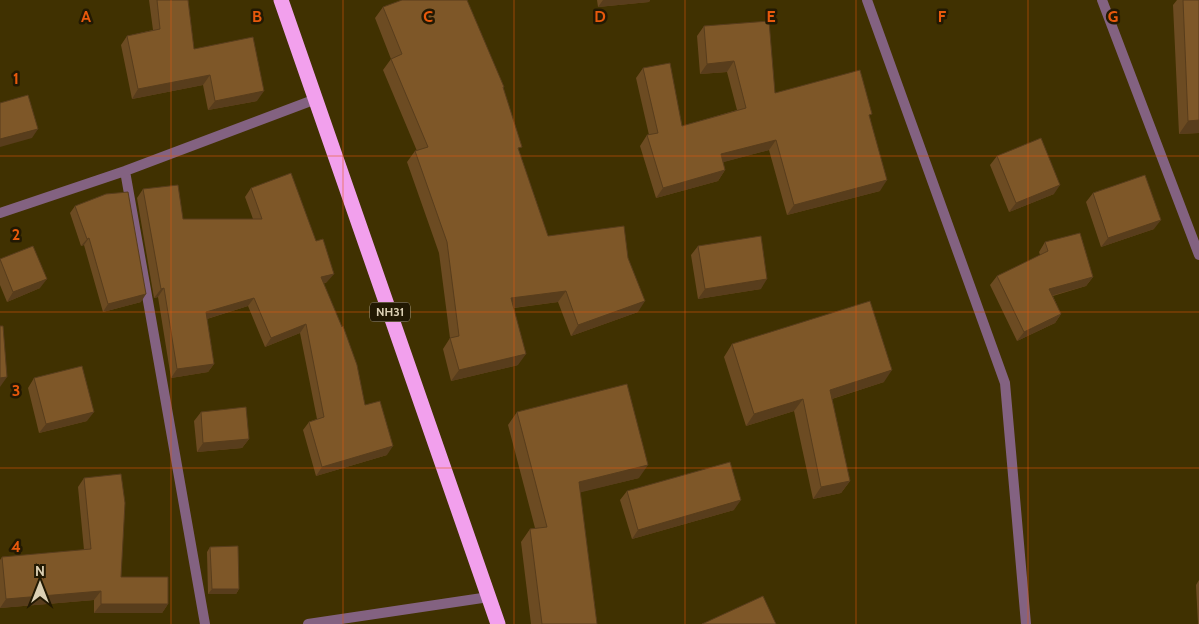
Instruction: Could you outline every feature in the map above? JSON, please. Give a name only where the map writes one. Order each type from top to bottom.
[{"type":"highway","name":"NH31","points":[[281,0],[498,624]]},
{"type":"street","points":[[867,0],[1005,383],[1026,624]]},
{"type":"street","points":[[1102,0],[1199,255]]},
{"type":"street","points":[[0,213],[125,171],[316,99]]},
{"type":"street","points":[[125,171],[205,624]]},
{"type":"street","points":[[308,624],[489,597]]},
{"type":"building","points":[[157,0],[188,0],[194,49],[253,37],[264,91],[215,101],[210,75],[138,89],[127,36],[160,29]]},
{"type":"building","points":[[402,0],[467,0],[504,87],[522,147],[518,148],[548,236],[624,226],[628,258],[645,301],[578,325],[566,291],[511,298],[526,354],[459,370],[450,338],[459,336],[447,242],[415,151],[428,147],[391,59],[402,54],[383,7]]},
{"type":"building","points":[[1183,0],[1199,0],[1199,120],[1188,121]]},
{"type":"building","points":[[769,21],[775,93],[860,70],[872,114],[869,115],[887,180],[794,205],[776,140],[721,154],[725,170],[663,188],[647,135],[658,133],[643,68],[670,63],[682,126],[746,108],[734,61],[707,64],[704,26]]},
{"type":"building","points":[[28,95],[38,129],[0,139],[0,103]]},
{"type":"building","points":[[1041,138],[1060,185],[1016,203],[997,156]]},
{"type":"building","points":[[291,173],[316,241],[323,239],[334,274],[321,277],[343,326],[357,365],[365,405],[380,401],[393,446],[322,467],[309,422],[324,417],[306,324],[271,338],[254,298],[206,312],[214,364],[177,369],[164,288],[161,289],[143,189],[178,185],[183,219],[262,219],[251,188]]},
{"type":"building","points":[[1145,175],[1161,220],[1108,238],[1093,193]]},
{"type":"building","points":[[128,192],[146,294],[108,304],[89,238],[87,239],[75,206],[106,194]]},
{"type":"building","points":[[1080,233],[1093,277],[1049,289],[1061,314],[1024,332],[997,276],[1048,251],[1045,242]]},
{"type":"building","points":[[761,236],[767,279],[705,289],[698,246]]},
{"type":"building","points":[[33,246],[47,279],[13,292],[0,259]]},
{"type":"building","points":[[870,301],[892,370],[830,390],[850,481],[821,487],[803,399],[754,414],[732,344]]},
{"type":"building","points":[[0,326],[3,326],[7,377],[0,378]]},
{"type":"building","points":[[82,366],[94,412],[46,424],[34,378]]},
{"type":"building","points":[[627,384],[648,465],[579,482],[597,624],[542,624],[530,529],[547,527],[517,412]]},
{"type":"building","points":[[246,407],[249,439],[203,443],[201,412]]},
{"type":"building","points":[[730,462],[741,500],[638,530],[627,491]]},
{"type":"building","points":[[121,474],[125,503],[121,577],[168,577],[168,604],[101,604],[101,591],[6,599],[2,557],[91,549],[84,478]]},
{"type":"building","points":[[238,546],[239,589],[212,589],[210,547]]},
{"type":"building","points":[[763,596],[776,624],[702,624]]}]
